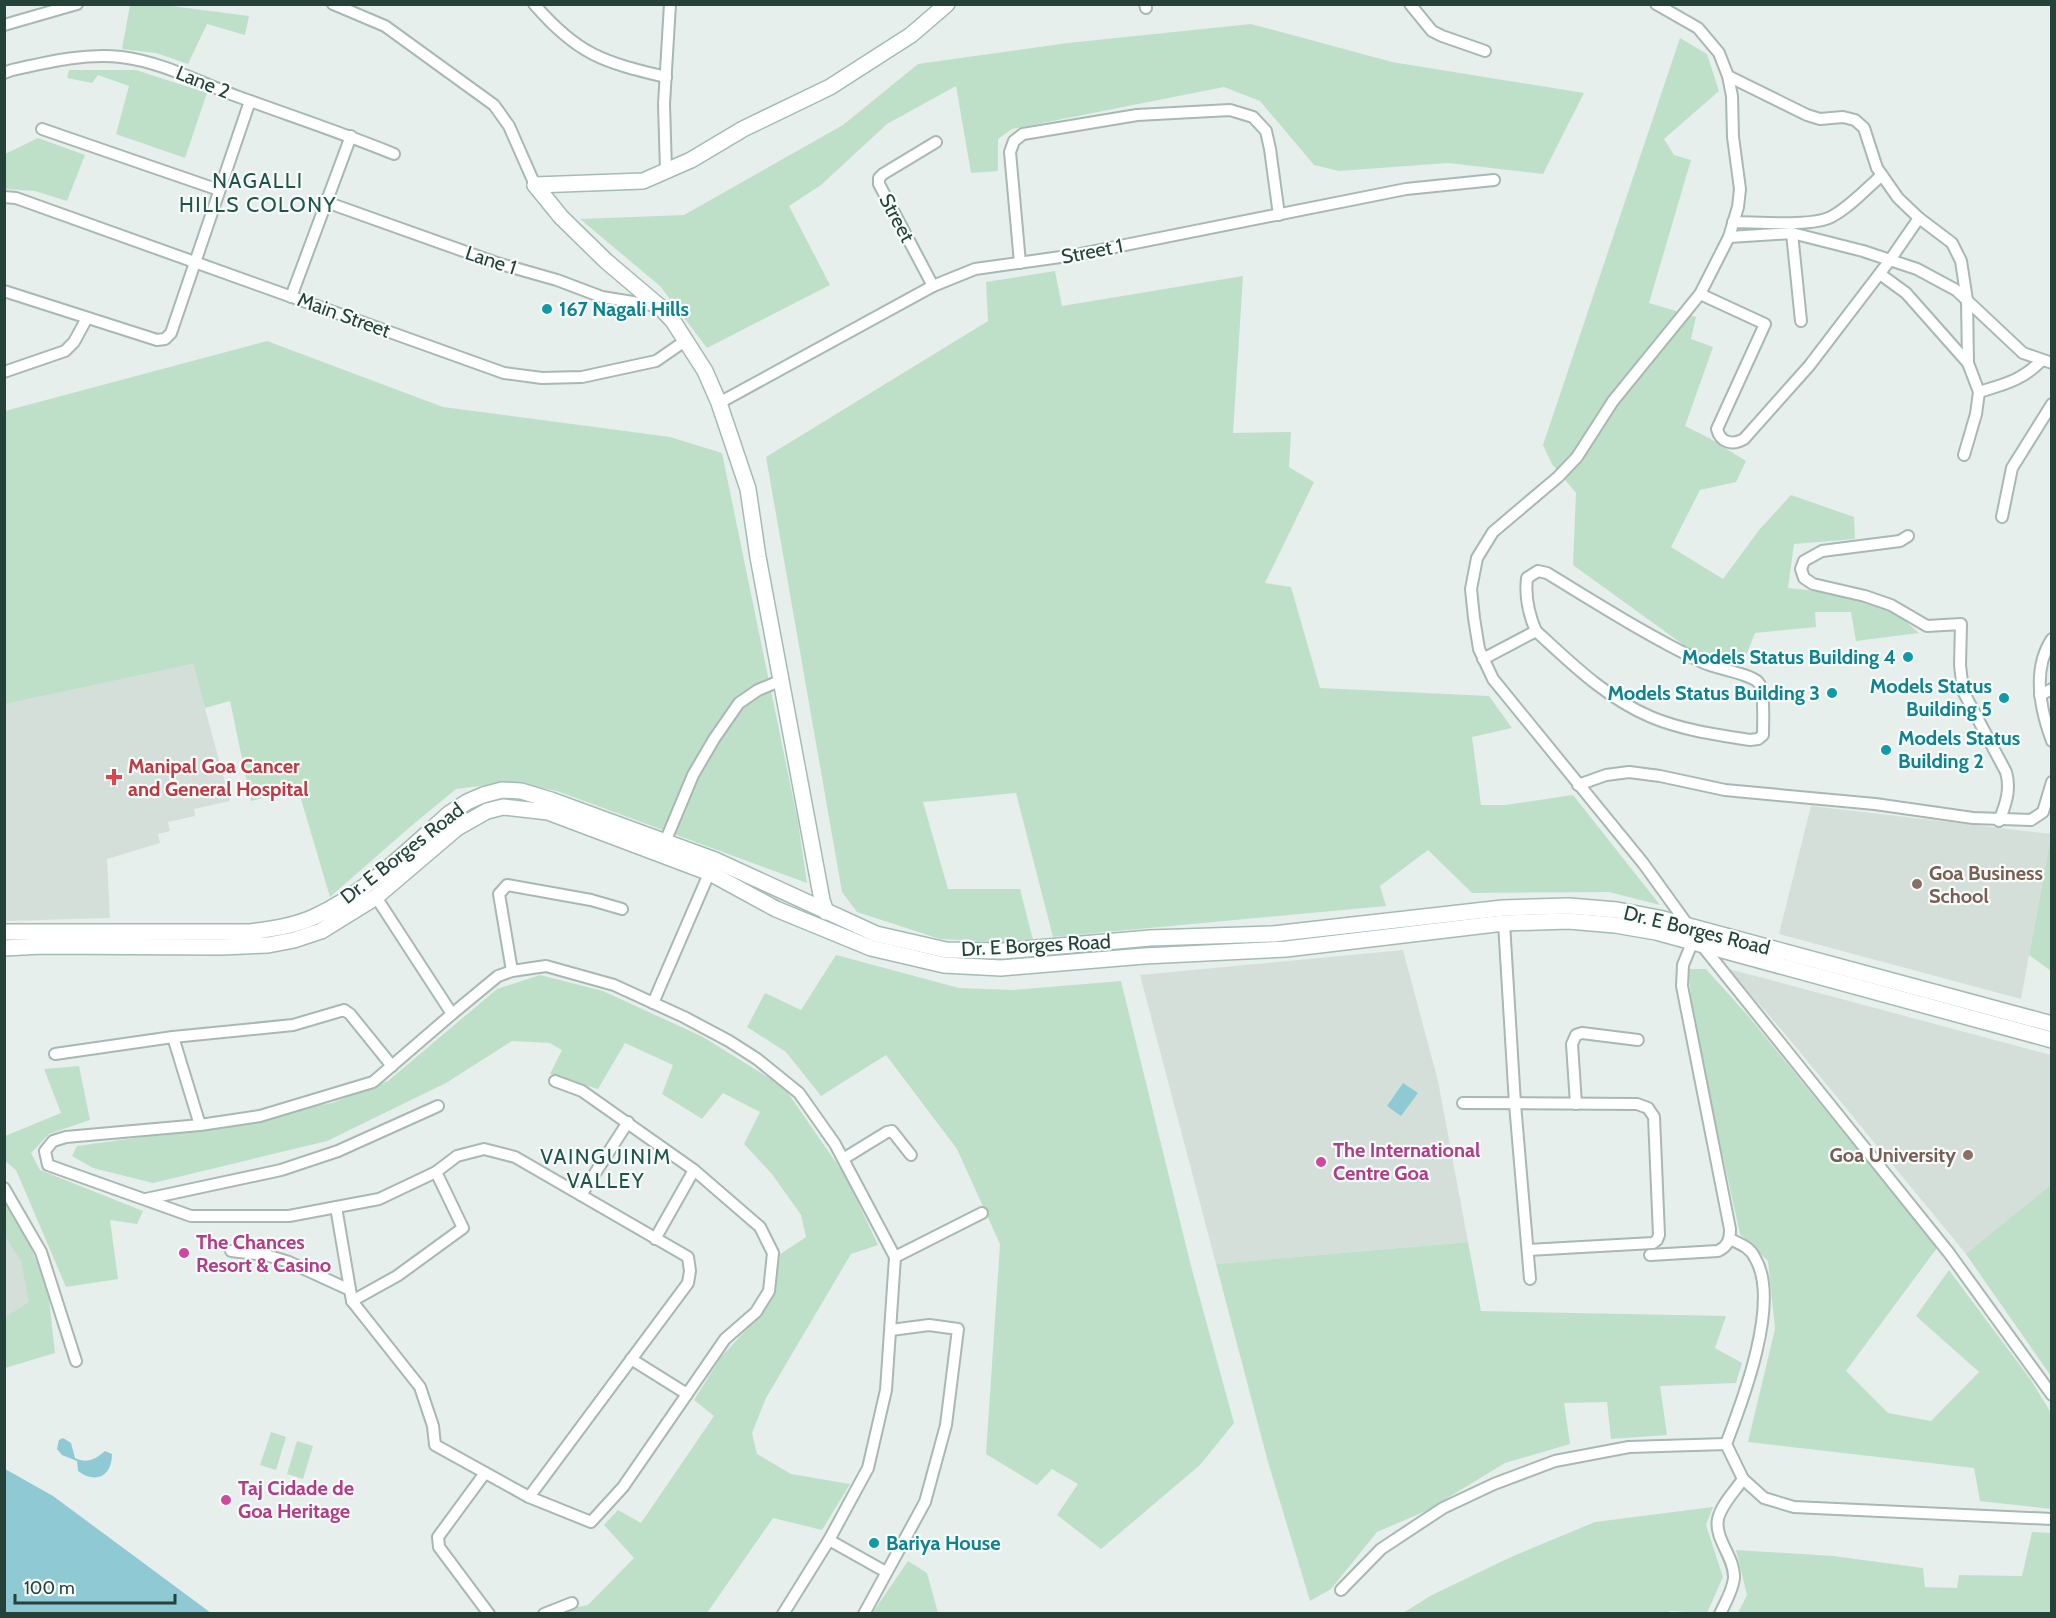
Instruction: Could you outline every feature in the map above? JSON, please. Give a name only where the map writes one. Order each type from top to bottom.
[{"type":"main road","points":[[535,185],[643,181],[666,171],[691,160],[743,129],[830,87],[911,35],[946,5]]},
{"type":"main road","points":[[535,185],[561,217],[673,321],[705,371],[718,403],[748,489],[758,557],[826,912]]},
{"type":"main road","name":"Dr. E Borges Road","points":[[4,932],[250,932],[279,928],[313,918],[356,893],[466,802],[502,790],[521,791],[666,842],[712,867],[776,909],[871,948],[944,965],[1001,968],[1144,956],[1286,949],[1504,923],[1568,921],[1615,925],[1656,933],[2052,1040]]},
{"type":"main road","name":"Dr. E Borges Road","points":[[4,948],[221,947],[268,945],[294,940],[321,931],[376,897],[457,828],[487,811],[503,807],[548,812],[712,867],[876,934],[946,950],[1003,951],[1150,938],[1273,934],[1503,908],[1569,906],[1617,910],[1689,926],[2052,1024]]},
{"type":"street","points":[[4,25],[77,4]]},
{"type":"street","points":[[333,4],[385,26],[494,105],[509,126],[535,185]]},
{"type":"street","points":[[534,4],[565,37],[585,51],[614,64],[666,77]]},
{"type":"street","points":[[666,171],[664,104],[670,4]]},
{"type":"street","points":[[1410,4],[1432,31],[1485,51]]},
{"type":"street","points":[[1656,4],[1698,28],[1719,53],[1728,76],[1740,189],[1738,207],[1729,237],[1700,294],[1613,402],[1577,457],[1558,477],[1493,532],[1477,558],[1471,589],[1479,649],[1493,679],[1643,863],[1689,926],[1697,944],[1949,1253],[2052,1395]]},
{"type":"street","name":"Lane 2","points":[[4,73],[73,57],[120,57],[159,65],[394,154]]},
{"type":"street","points":[[1728,76],[1808,115],[1820,119],[1843,117],[1855,120],[1864,128],[1877,168],[1898,198],[1919,218],[1952,243],[1961,261],[1967,300],[1968,363],[1979,392],[1976,414],[1964,455]]},
{"type":"street","points":[[4,291],[157,340],[165,339],[171,333],[196,264],[250,101]]},
{"type":"street","points":[[1020,263],[1010,152],[1014,141],[1023,134],[1137,115],[1230,110],[1253,117],[1266,130],[1279,215]]},
{"type":"street","points":[[42,129],[219,190]]},
{"type":"street","points":[[291,297],[351,136]]},
{"type":"street","name":"Street","points":[[933,286],[879,184],[879,178],[936,142]]},
{"type":"street","points":[[1733,222],[1787,222],[1828,218],[1842,210],[1882,175]]},
{"type":"street","name":"Street 1","points":[[718,403],[933,286],[975,269],[1075,255],[1406,189],[1494,180]]},
{"type":"street","name":"Main Street","points":[[4,198],[16,198],[504,373],[543,378],[582,377],[656,361],[685,341]]},
{"type":"street","name":"Lane 1","points":[[326,202],[602,297],[659,306]]},
{"type":"street","points":[[1700,294],[1765,324],[1718,429],[1723,440],[1738,443],[1809,366],[1880,274],[1919,218]]},
{"type":"street","points":[[1729,237],[1792,233],[1863,251],[1917,269],[1956,290],[2023,353],[2047,361]]},
{"type":"street","points":[[1792,233],[1802,321]]},
{"type":"street","points":[[1880,274],[1906,293],[1968,363]]},
{"type":"street","points":[[4,372],[65,351],[74,342],[87,318]]},
{"type":"street","points":[[1979,392],[2016,380],[2047,361]]},
{"type":"street","points":[[2002,517],[2012,468],[2052,404]]},
{"type":"street","points":[[1908,536],[1900,541],[1822,551],[1804,561],[1801,569],[1804,578],[1813,584],[1866,596],[1891,605],[1927,626],[1961,624],[1960,665],[1963,691],[2009,781],[2005,805],[1999,820]]},
{"type":"street","points":[[1538,571],[1547,573],[1629,624],[1696,660],[1709,666],[1753,678],[1760,683],[1763,735],[1758,739],[1750,740],[1703,733],[1652,717],[1624,703],[1588,677],[1536,631],[1531,620],[1526,587],[1527,578],[1538,571]]},
{"type":"street","points":[[1484,659],[1536,631]]},
{"type":"street","points":[[2052,639],[2048,645],[2041,671],[2040,695],[2052,741]]},
{"type":"street","points":[[666,842],[693,775],[739,703],[758,690],[782,680]]},
{"type":"street","points":[[2040,695],[2052,689]]},
{"type":"street","points":[[1578,785],[1606,775],[1629,772],[1725,790],[1875,804],[1999,820],[2031,820],[2043,812],[2052,782]]},
{"type":"street","points":[[653,1003],[712,867]]},
{"type":"street","points":[[512,970],[499,894],[507,885],[591,900],[622,909]]},
{"type":"street","points":[[376,897],[452,1014]]},
{"type":"street","points":[[1504,923],[1515,1104],[1530,1279]]},
{"type":"street","points":[[1650,1255],[1718,1251],[1725,1247],[1730,1239],[1730,1229],[1682,986],[1683,965],[1697,944]]},
{"type":"street","points":[[529,1497],[688,1283],[690,1271],[688,1257],[515,1157],[484,1149],[457,1156],[436,1172],[379,1199],[289,1215],[191,1215],[48,1165],[45,1151],[53,1141],[66,1137],[200,1125],[260,1116],[373,1082],[498,976],[512,970],[546,966],[614,985],[729,1041],[757,1059],[799,1093],[835,1144],[896,1257],[886,1390],[868,1468],[829,1540],[783,1614]]},
{"type":"street","points":[[55,1054],[173,1037],[293,1025],[344,1010],[350,1014],[392,1066]]},
{"type":"street","points":[[1576,1104],[1572,1044],[1576,1035],[1582,1033],[1638,1040]]},
{"type":"street","points":[[173,1037],[200,1125]]},
{"type":"street","points":[[231,1251],[266,1255],[289,1262],[351,1295],[420,1387],[433,1426],[435,1444],[529,1497],[591,1522],[623,1487],[725,1339],[756,1312],[769,1291],[773,1253],[760,1227],[694,1170],[582,1091],[555,1081]]},
{"type":"street","points":[[1462,1103],[1637,1104],[1648,1108],[1654,1117],[1658,1240],[1653,1243],[1528,1250]]},
{"type":"street","points":[[146,1199],[280,1170],[338,1151],[438,1106]]},
{"type":"street","points":[[581,1195],[628,1122]]},
{"type":"street","points":[[843,1159],[892,1131],[911,1155]]},
{"type":"street","points":[[655,1239],[694,1170]]},
{"type":"street","points":[[351,1295],[397,1276],[463,1228],[436,1172]]},
{"type":"street","points":[[4,1188],[41,1252],[76,1361]]},
{"type":"street","points":[[336,1207],[351,1295]]},
{"type":"street","points":[[896,1257],[982,1213]]},
{"type":"street","points":[[1730,1239],[1747,1247],[1755,1257],[1764,1286],[1762,1328],[1750,1375],[1726,1444],[1743,1479],[1764,1498],[1794,1506],[2052,1519]]},
{"type":"street","points":[[864,1614],[925,1502],[946,1425],[957,1329],[929,1325],[891,1330]]},
{"type":"street","points":[[632,1359],[687,1394]]},
{"type":"street","points":[[1341,1590],[1381,1549],[1443,1508],[1514,1476],[1555,1461],[1629,1447],[1726,1444]]},
{"type":"street","points":[[485,1473],[438,1537],[438,1542],[439,1547],[489,1614]]},
{"type":"street","points":[[1720,1614],[1734,1578],[1733,1566],[1718,1530],[1717,1521],[1743,1479]]},
{"type":"street","points":[[829,1540],[886,1572]]},
{"type":"street","points":[[544,1614],[572,1603]]},
{"type":"shaded area","name":"Manipal Goa Cancer and General Hospital","points":[[193,664],[230,801],[194,809],[195,816],[168,822],[170,831],[158,834],[160,843],[107,859],[110,918],[5,921],[4,704]]},
{"type":"shaded area","name":"Goa Business School","points":[[1811,806],[2051,834],[2021,999],[1779,934]]},
{"type":"shaded area","name":"The International Centre Goa","points":[[1403,950],[1438,1081],[1468,1242],[1216,1264],[1140,975]]},
{"type":"shaded area","name":"Goa University","points":[[1729,969],[2051,1055],[2051,1376],[1966,1254]]},
{"type":"shaded area","points":[[4,1212],[41,1319],[4,1329]]},
{"type":"green space","points":[[130,5],[164,5],[249,16],[245,35],[207,24],[188,64],[156,53],[122,49]]},
{"type":"green space","points":[[1251,24],[1392,62],[1584,93],[1543,174],[1448,163],[1339,171],[1314,165],[1260,101],[1224,87],[1012,129],[998,139],[998,171],[971,173],[956,86],[887,124],[821,185],[789,206],[830,285],[707,348],[660,286],[580,219],[684,215],[843,125],[918,64],[1068,43]]},
{"type":"green space","points":[[1680,38],[1707,54],[1719,91],[1664,139],[1674,155],[1691,160],[1649,303],[1696,317],[1691,339],[1713,347],[1685,426],[1746,461],[1736,482],[1700,490],[1671,547],[1723,579],[1759,530],[1791,495],[1854,517],[1855,539],[1794,544],[1788,588],[1844,594],[1890,608],[1919,633],[1856,641],[1851,612],[1815,612],[1816,627],[1755,633],[1745,658],[1692,651],[1573,565],[1576,493],[1552,464],[1543,445]]},
{"type":"green space","points":[[69,70],[136,70],[207,93],[185,158],[116,134],[129,86],[98,75],[92,83],[67,78]]},
{"type":"green space","points":[[38,138],[85,155],[67,201],[35,191],[5,189],[5,154]]},
{"type":"green space","points":[[1055,271],[1062,306],[1243,276],[1233,433],[1291,432],[1289,467],[1314,482],[1265,583],[1291,587],[1320,688],[1489,696],[1512,728],[1472,737],[1481,805],[1505,805],[1573,795],[1660,905],[1609,892],[1472,893],[1428,850],[1380,886],[1386,906],[1053,937],[1016,793],[923,802],[948,889],[1020,889],[1034,944],[940,939],[857,912],[842,892],[766,457],[988,321],[986,282]]},
{"type":"green space","points":[[267,341],[443,407],[670,437],[722,453],[798,822],[807,883],[557,791],[510,782],[456,789],[330,897],[298,789],[251,801],[230,701],[205,708],[193,664],[5,704],[5,411]]},
{"type":"green space","points":[[2051,835],[2051,971],[2029,955]]},
{"type":"green space","points":[[836,955],[959,988],[1012,990],[1121,981],[1191,1266],[1234,1423],[1200,1465],[1101,1549],[1057,1515],[1078,1484],[1052,1469],[1037,1485],[986,1454],[1000,1244],[957,1149],[886,1055],[821,1096],[786,1052],[747,1027],[765,993],[801,1010]]},
{"type":"green space","points":[[1688,969],[1706,969],[1750,1018],[1937,1248],[1846,1371],[1888,1413],[1931,1421],[1979,1372],[1916,1316],[1949,1270],[2031,1380],[2051,1413],[2051,1509],[1980,1501],[1974,1468],[1748,1442],[1775,1329],[1768,1261],[1740,1234],[1695,1030]]},
{"type":"green space","points":[[540,975],[603,991],[703,1037],[784,1087],[846,1177],[878,1245],[851,1254],[766,1398],[752,1433],[757,1454],[791,1474],[850,1484],[822,1530],[773,1518],[707,1613],[547,1613],[588,1605],[634,1558],[604,1525],[618,1510],[641,1523],[714,1416],[694,1400],[721,1357],[756,1319],[775,1293],[779,1255],[806,1237],[801,1215],[772,1174],[744,1144],[760,1112],[723,1093],[702,1119],[662,1094],[673,1065],[625,1043],[598,1089],[550,1074],[562,1050],[550,1043],[512,1041],[446,1083],[327,1141],[153,1183],[93,1168],[72,1156],[77,1146],[165,1134],[332,1103],[388,1081],[497,989]]},
{"type":"green space","points":[[79,1066],[90,1120],[49,1134],[31,1153],[40,1170],[143,1211],[137,1224],[110,1220],[118,1279],[66,1287],[16,1170],[5,1161],[5,1136],[61,1113],[44,1069]]},
{"type":"green space","points":[[2051,1185],[2051,1376],[1966,1254]]},
{"type":"green space","points":[[5,1198],[16,1210],[48,1290],[55,1353],[5,1368],[4,1318],[29,1302],[21,1261],[5,1236]]},
{"type":"green space","points":[[1468,1242],[1481,1311],[1726,1316],[1715,1348],[1742,1363],[1736,1383],[1660,1386],[1667,1435],[1611,1439],[1607,1402],[1564,1403],[1570,1444],[1505,1463],[1426,1511],[1377,1532],[1331,1589],[1310,1601],[1268,1462],[1216,1264]]},
{"type":"green space","points":[[271,1432],[286,1437],[276,1470],[260,1465]]},
{"type":"green space","points":[[297,1441],[313,1446],[303,1479],[287,1474]]},
{"type":"green space","points":[[1713,1507],[1706,1525],[1723,1577],[1707,1613],[1670,1611],[1669,1614],[1403,1613],[1432,1595],[1511,1557],[1595,1522]]},
{"type":"green space","points":[[2032,1532],[2051,1533],[2051,1613],[1738,1613],[1747,1595],[1736,1550],[1833,1556],[1923,1568],[1925,1587],[1957,1588],[1959,1575],[2022,1576]]},
{"type":"green space","points":[[908,1561],[927,1573],[938,1613],[874,1613],[873,1612]]},
{"type":"water","points":[[1403,1083],[1418,1093],[1401,1116],[1387,1106]]},
{"type":"water","points":[[63,1438],[71,1443],[75,1458],[79,1460],[91,1460],[105,1451],[112,1454],[106,1473],[90,1477],[78,1471],[77,1461],[62,1455],[57,1449],[59,1440]]},
{"type":"water","points":[[5,1469],[53,1496],[211,1613],[5,1613]]},
{"type":"place","name":"167 Nagali Hills","points":[[547,309]]},
{"type":"place","name":"Models Status Building 4","points":[[1908,657]]},
{"type":"place","name":"Models Status Building 3","points":[[1832,693]]},
{"type":"place","name":"Models Status Building 5","points":[[2004,698]]},
{"type":"place","name":"Models Status Building 2","points":[[1886,750]]},
{"type":"place","name":"Manipal Goa Cancer and General Hospital","points":[[114,777]]},
{"type":"place","name":"Goa Business School","points":[[1917,884]]},
{"type":"place","name":"Goa University","points":[[1968,1155]]},
{"type":"place","name":"The International Centre Goa","points":[[1321,1162]]},
{"type":"place","name":"The Chances Resort & Casino","points":[[184,1253]]},
{"type":"place","name":"Taj Cidade de Goa Heritage","points":[[226,1500]]},
{"type":"place","name":"Bariya House","points":[[874,1543]]},
{"type":"district","name":"NAGALLI HILLS COLONY","points":[[258,192]]},
{"type":"district","name":"VAINGUINIM VALLEY","points":[[606,1168]]}]
